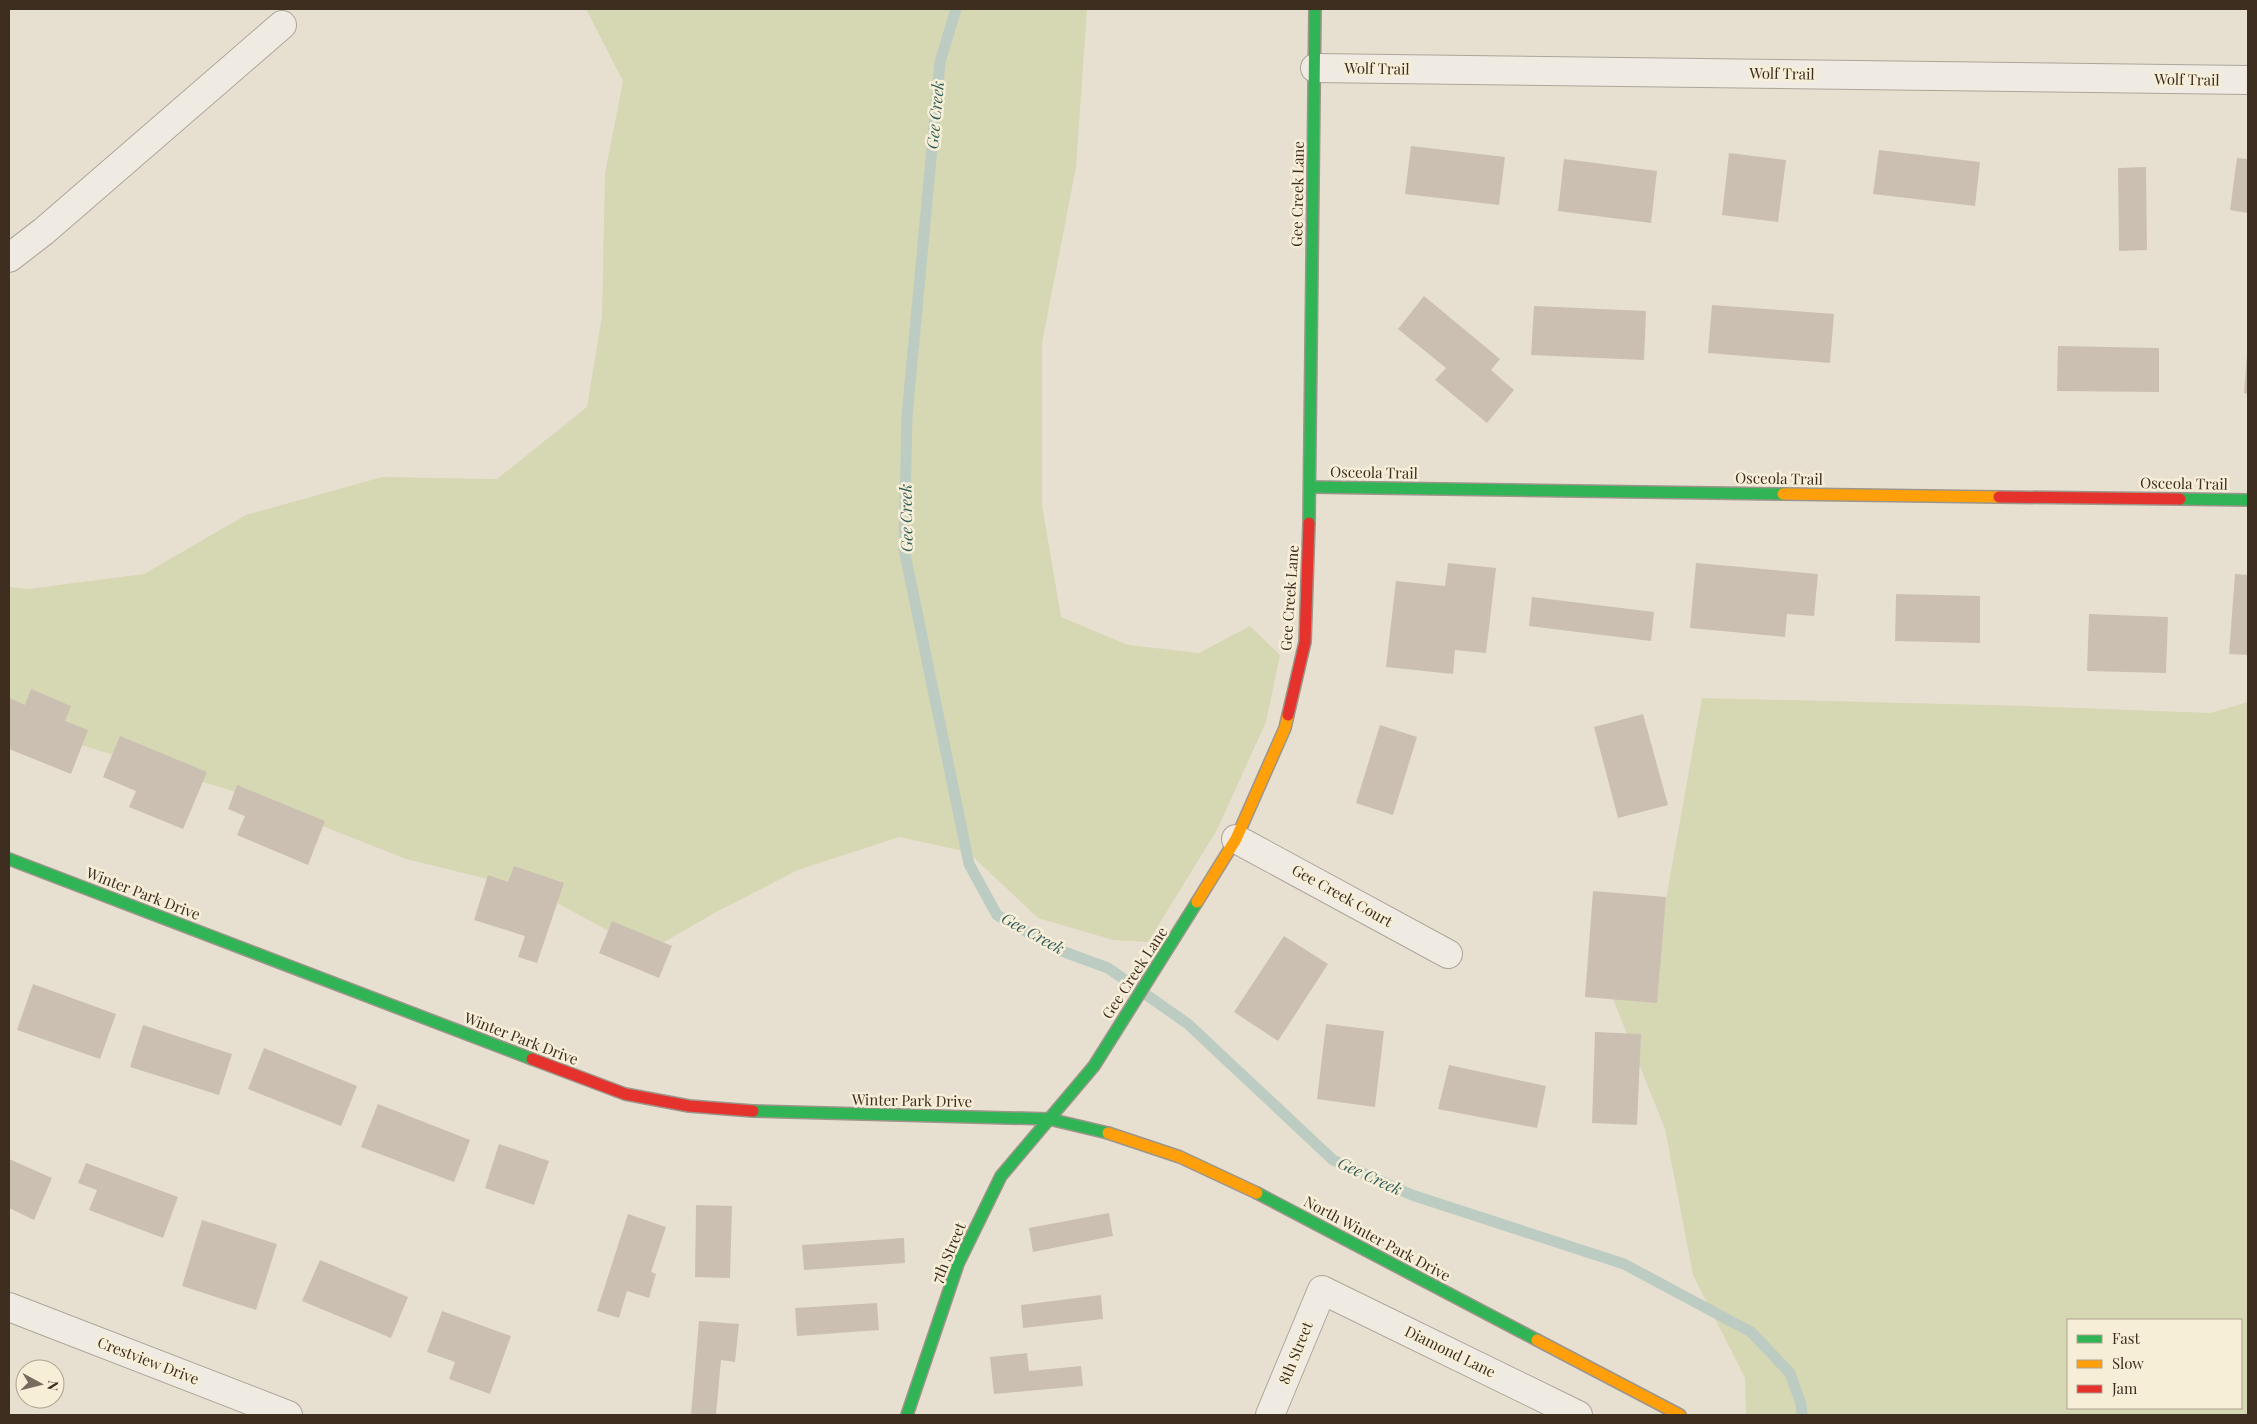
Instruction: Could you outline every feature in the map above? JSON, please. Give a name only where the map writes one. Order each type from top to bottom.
[{"type":"street","name":"Gee Creek Lane","points":[[1049,1119],[1094,1066],[1236,838],[1286,728],[1305,642],[1310,487],[1315,9]]},
{"type":"street","points":[[9,258],[44,232],[282,25]]},
{"type":"street","name":"Wolf Trail","points":[[1315,68],[2248,80]]},
{"type":"street","name":"Osceola Trail","points":[[1310,487],[2248,500]]},
{"type":"street","name":"Gee Creek Court","points":[[1236,838],[1448,954]]},
{"type":"street","name":"Winter Park Drive","points":[[9,859],[625,1094],[689,1106],[760,1112],[1049,1119]]},
{"type":"street","name":"7th Street","points":[[907,1415],[958,1264],[1001,1176],[1049,1119]]},
{"type":"street","name":"North Winter Park Drive","points":[[1049,1119],[1118,1134],[1180,1157],[1252,1190],[1680,1415]]},
{"type":"street","name":"Diamond Lane","points":[[1322,1290],[1578,1415]]},
{"type":"street","name":"8th Street","points":[[1270,1415],[1322,1290]]},
{"type":"street","name":"Crestview Drive","points":[[9,1307],[288,1415]]},
{"type":"green space","points":[[586,9],[1087,9],[1076,167],[1042,343],[1042,505],[1061,617],[1128,645],[1199,653],[1250,626],[1280,655],[1266,722],[1217,830],[1148,942],[1113,940],[1038,918],[968,852],[899,837],[798,870],[716,912],[647,952],[533,890],[406,859],[236,792],[71,742],[74,737],[9,701],[9,587],[28,589],[144,574],[246,515],[382,477],[497,479],[587,407],[602,316],[605,173],[623,81]]},
{"type":"green space","points":[[1702,698],[2027,706],[2211,713],[2248,702],[2248,1415],[1746,1415],[1745,1378],[1693,1275],[1665,1129],[1613,999],[1656,955]]},
{"type":"building","points":[[1411,146],[1505,157],[1499,205],[1405,194]]},
{"type":"building","points":[[1879,150],[1980,162],[1975,206],[1873,194]]},
{"type":"building","points":[[1729,153],[1786,160],[1778,222],[1722,215]]},
{"type":"building","points":[[2237,158],[2248,159],[2248,213],[2230,210]]},
{"type":"building","points":[[1564,159],[1657,171],[1651,223],[1558,211]]},
{"type":"building","points":[[2146,167],[2147,250],[2119,251],[2118,168]]},
{"type":"building","points":[[1424,296],[1500,359],[1491,370],[1514,390],[1487,423],[1435,380],[1446,368],[1398,329]]},
{"type":"building","points":[[1712,305],[1834,314],[1830,363],[1708,353]]},
{"type":"building","points":[[1534,306],[1646,311],[1644,360],[1531,355]]},
{"type":"building","points":[[2058,346],[2159,348],[2159,392],[2057,391]]},
{"type":"building","points":[[2248,355],[2248,394],[2244,393]]},
{"type":"building","points":[[1448,563],[1496,568],[1486,653],[1455,650],[1453,674],[1386,667],[1396,581],[1445,586]]},
{"type":"building","points":[[1696,563],[1818,574],[1814,616],[1787,614],[1785,637],[1690,628]]},
{"type":"building","points":[[2235,574],[2248,575],[2248,655],[2229,654]]},
{"type":"building","points":[[1896,594],[1980,596],[1980,643],[1895,641]]},
{"type":"building","points":[[1532,597],[1654,612],[1651,641],[1529,626]]},
{"type":"building","points":[[2089,614],[2168,617],[2166,673],[2087,671]]},
{"type":"building","points":[[31,689],[71,706],[65,721],[88,730],[71,774],[9,749],[9,698],[25,705]]},
{"type":"building","points":[[1643,714],[1668,805],[1618,818],[1594,727]]},
{"type":"building","points":[[1380,725],[1417,737],[1393,815],[1356,803]]},
{"type":"building","points":[[120,736],[207,772],[183,829],[129,807],[136,791],[103,777]]},
{"type":"building","points":[[237,785],[325,821],[308,865],[237,835],[245,816],[228,809]]},
{"type":"building","points":[[514,866],[564,883],[537,963],[518,957],[525,936],[474,920],[488,875],[508,882]]},
{"type":"building","points":[[1593,891],[1666,897],[1657,1003],[1585,997]]},
{"type":"building","points":[[612,921],[672,946],[659,978],[599,953]]},
{"type":"building","points":[[1284,936],[1328,964],[1278,1041],[1234,1012]]},
{"type":"building","points":[[33,984],[116,1014],[100,1059],[17,1030]]},
{"type":"building","points":[[1326,1024],[1384,1031],[1375,1107],[1317,1099]]},
{"type":"building","points":[[143,1025],[232,1054],[219,1095],[130,1067]]},
{"type":"building","points":[[1595,1032],[1641,1034],[1637,1125],[1592,1123]]},
{"type":"building","points":[[264,1048],[357,1086],[341,1126],[248,1089]]},
{"type":"building","points":[[1449,1065],[1546,1086],[1537,1128],[1438,1109]]},
{"type":"building","points":[[378,1104],[470,1140],[454,1182],[361,1147]]},
{"type":"building","points":[[499,1144],[549,1161],[534,1205],[485,1188]]},
{"type":"building","points":[[9,1159],[52,1178],[34,1220],[9,1208]]},
{"type":"building","points":[[86,1163],[178,1197],[163,1238],[89,1210],[97,1190],[78,1183]]},
{"type":"building","points":[[696,1205],[732,1206],[730,1278],[695,1277]]},
{"type":"building","points":[[1109,1213],[1113,1236],[1033,1252],[1029,1228]]},
{"type":"building","points":[[628,1214],[666,1227],[651,1272],[656,1274],[649,1298],[627,1291],[619,1318],[597,1311]]},
{"type":"building","points":[[202,1220],[277,1244],[256,1310],[182,1286]]},
{"type":"building","points":[[904,1238],[905,1263],[804,1270],[802,1245]]},
{"type":"building","points":[[320,1260],[408,1297],[391,1338],[302,1301]]},
{"type":"building","points":[[1101,1295],[1103,1319],[1023,1328],[1021,1305]]},
{"type":"building","points":[[877,1303],[879,1330],[797,1336],[795,1308]]},
{"type":"building","points":[[442,1311],[511,1336],[490,1394],[449,1379],[455,1362],[427,1352]]},
{"type":"building","points":[[699,1321],[739,1324],[735,1362],[721,1360],[716,1415],[691,1415]]},
{"type":"building","points":[[1027,1353],[1029,1371],[1081,1366],[1083,1386],[994,1394],[990,1357]]},
{"type":"waterway","name":"Gee Creek","points":[[956,9],[940,62],[907,416],[904,549],[969,864],[997,915],[1059,950],[1108,968],[1188,1024],[1333,1160],[1412,1195],[1624,1264],[1751,1332],[1790,1373],[1801,1404],[1802,1415]]},
{"type":"traffic: fast","points":[[1309,523],[1315,9]]},
{"type":"traffic: fast","points":[[1310,487],[1783,494]]},
{"type":"traffic: fast","points":[[2180,499],[2248,500]]},
{"type":"traffic: fast","points":[[9,859],[532,1059]]},
{"type":"traffic: fast","points":[[907,1415],[958,1264],[1001,1176],[1094,1066],[1197,902]]},
{"type":"traffic: fast","points":[[753,1111],[1049,1119],[1108,1133]]},
{"type":"traffic: fast","points":[[1257,1193],[1537,1340]]},
{"type":"traffic: slow","points":[[1783,494],[1999,497]]},
{"type":"traffic: slow","points":[[1197,902],[1236,839],[1285,728],[1288,715]]},
{"type":"traffic: slow","points":[[1108,1133],[1180,1157],[1257,1193]]},
{"type":"traffic: slow","points":[[1537,1340],[1680,1415]]},
{"type":"traffic: jam","points":[[1999,497],[2180,499]]},
{"type":"traffic: jam","points":[[1288,715],[1305,642],[1309,523]]},
{"type":"traffic: jam","points":[[532,1059],[625,1094],[689,1106],[753,1111]]}]
